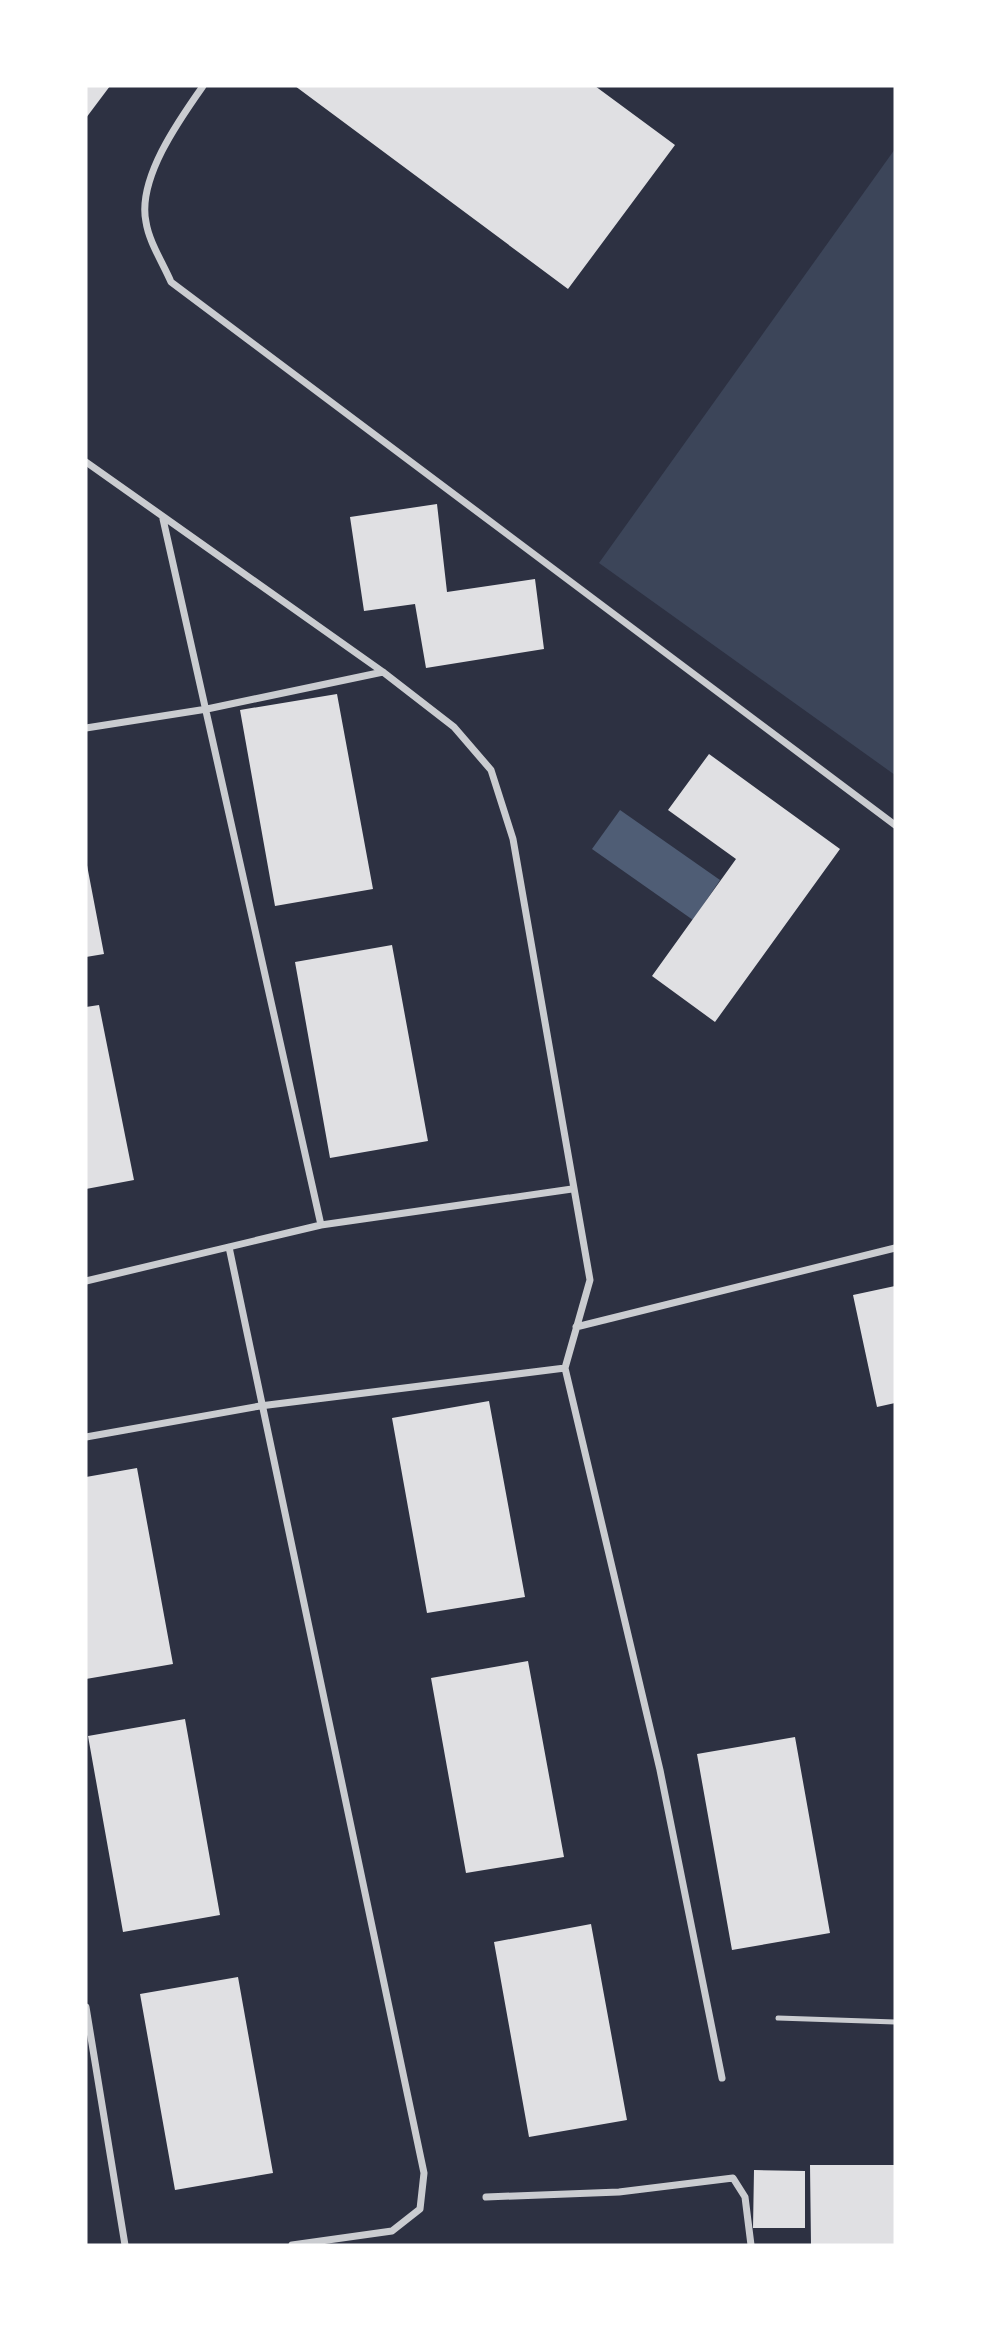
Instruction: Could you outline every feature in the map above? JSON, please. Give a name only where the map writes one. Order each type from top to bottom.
[{"type":"street","points":[[203,86],[176,125],[150,173],[145,221],[171,282],[895,825]]},
{"type":"street","points":[[86,462],[383,672],[454,727],[491,770],[513,839],[590,1280],[565,1368],[660,1770],[722,2078]]},
{"type":"street","points":[[163,519],[321,1225]]},
{"type":"street","points":[[86,728],[207,709],[383,672]]},
{"type":"street","points":[[86,1281],[321,1225],[572,1189]]},
{"type":"street","points":[[229,1247],[260,1406],[424,2173],[419,2209],[392,2231],[292,2245]]},
{"type":"street","points":[[576,1327],[895,1248]]},
{"type":"street","points":[[86,1437],[260,1406],[565,1368]]},
{"type":"street","points":[[86,2007],[125,2245]]},
{"type":"street","points":[[486,2197],[618,2192],[733,2178],[745,2197],[751,2245]]},
{"type":"lane","points":[[778,2018],[895,2022]]},
{"type":"shaded area","points":[[895,149],[895,775],[599,563]]},
{"type":"shaded area","points":[[620,810],[720,880],[693,920],[592,849]]},
{"type":"building","points":[[86,86],[110,86],[86,118]]},
{"type":"building","points":[[295,86],[595,86],[675,145],[568,289]]},
{"type":"building","points":[[437,504],[447,592],[535,579],[544,649],[426,668],[415,604],[364,611],[350,517]]},
{"type":"building","points":[[337,694],[373,889],[275,906],[240,710]]},
{"type":"building","points":[[709,754],[840,849],[715,1022],[652,976],[736,859],[668,810]]},
{"type":"building","points":[[86,860],[104,954],[86,957]]},
{"type":"building","points":[[392,945],[428,1141],[330,1158],[295,962]]},
{"type":"building","points":[[99,1005],[134,1180],[86,1189],[86,1007]]},
{"type":"building","points":[[895,1286],[895,1403],[877,1407],[853,1295]]},
{"type":"building","points":[[489,1401],[525,1597],[427,1613],[392,1418]]},
{"type":"building","points":[[137,1468],[173,1664],[86,1679],[86,1477]]},
{"type":"building","points":[[528,1661],[564,1857],[466,1873],[431,1678]]},
{"type":"building","points":[[185,1719],[220,1915],[123,1932],[88,1736]]},
{"type":"building","points":[[795,1737],[830,1933],[732,1950],[697,1754]]},
{"type":"building","points":[[591,1924],[627,2120],[529,2137],[494,1942]]},
{"type":"building","points":[[238,1977],[273,2173],[175,2190],[140,1994]]},
{"type":"building","points":[[810,2165],[895,2165],[895,2245],[811,2245]]},
{"type":"building","points":[[754,2170],[805,2171],[805,2228],[753,2228]]}]
